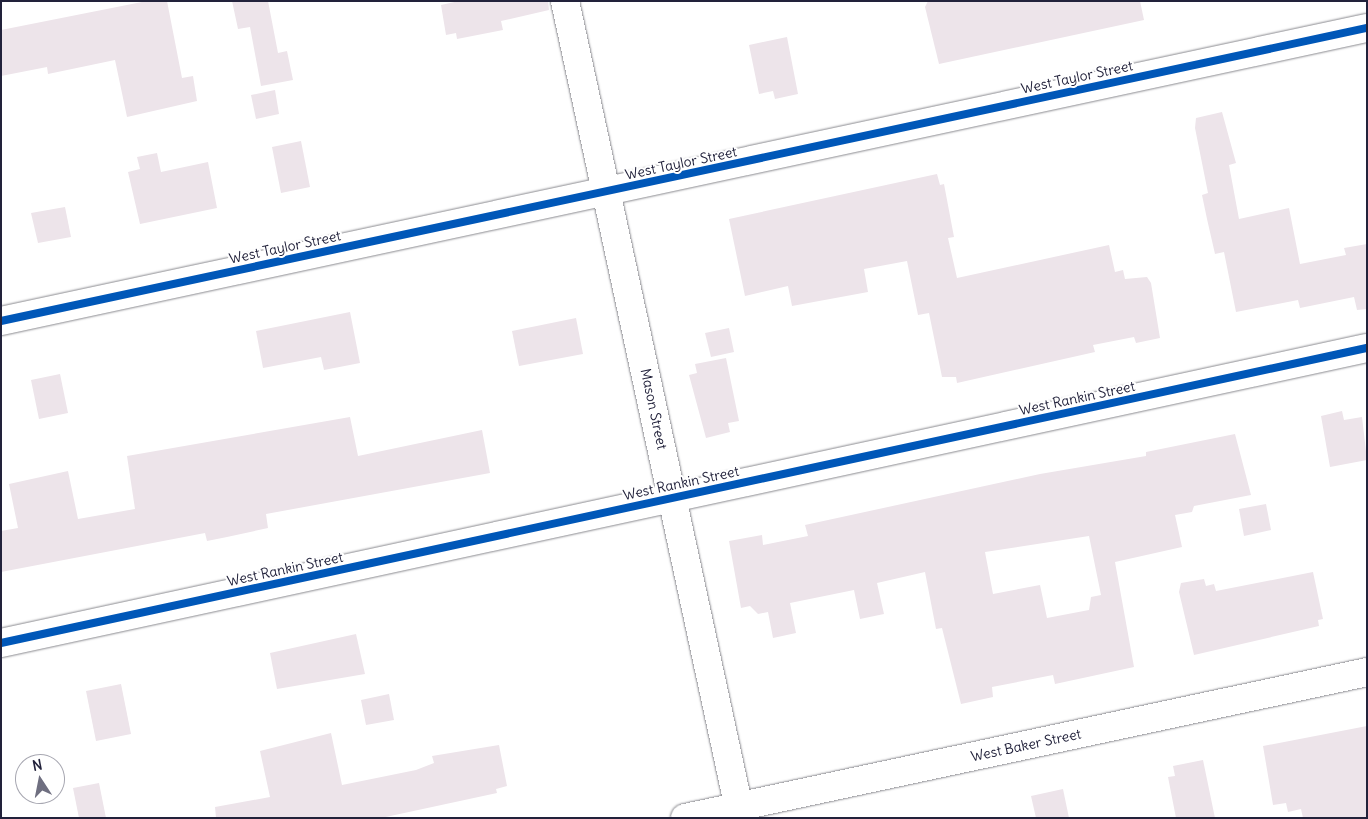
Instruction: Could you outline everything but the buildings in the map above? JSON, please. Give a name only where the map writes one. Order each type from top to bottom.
[{"type":"street","name":"Mason Street","points":[[565,1],[740,812]]},
{"type":"street","name":"West Taylor Street","points":[[1,321],[1367,28]]},
{"type":"street","name":"West Rankin Street","points":[[1,643],[1367,348]]},
{"type":"street","name":"West Baker Street","points":[[685,818],[740,812],[1367,672]]},
{"type":"cycle path","points":[[1,321],[1367,28]]},
{"type":"cycle path","points":[[1,643],[1367,348]]}]
